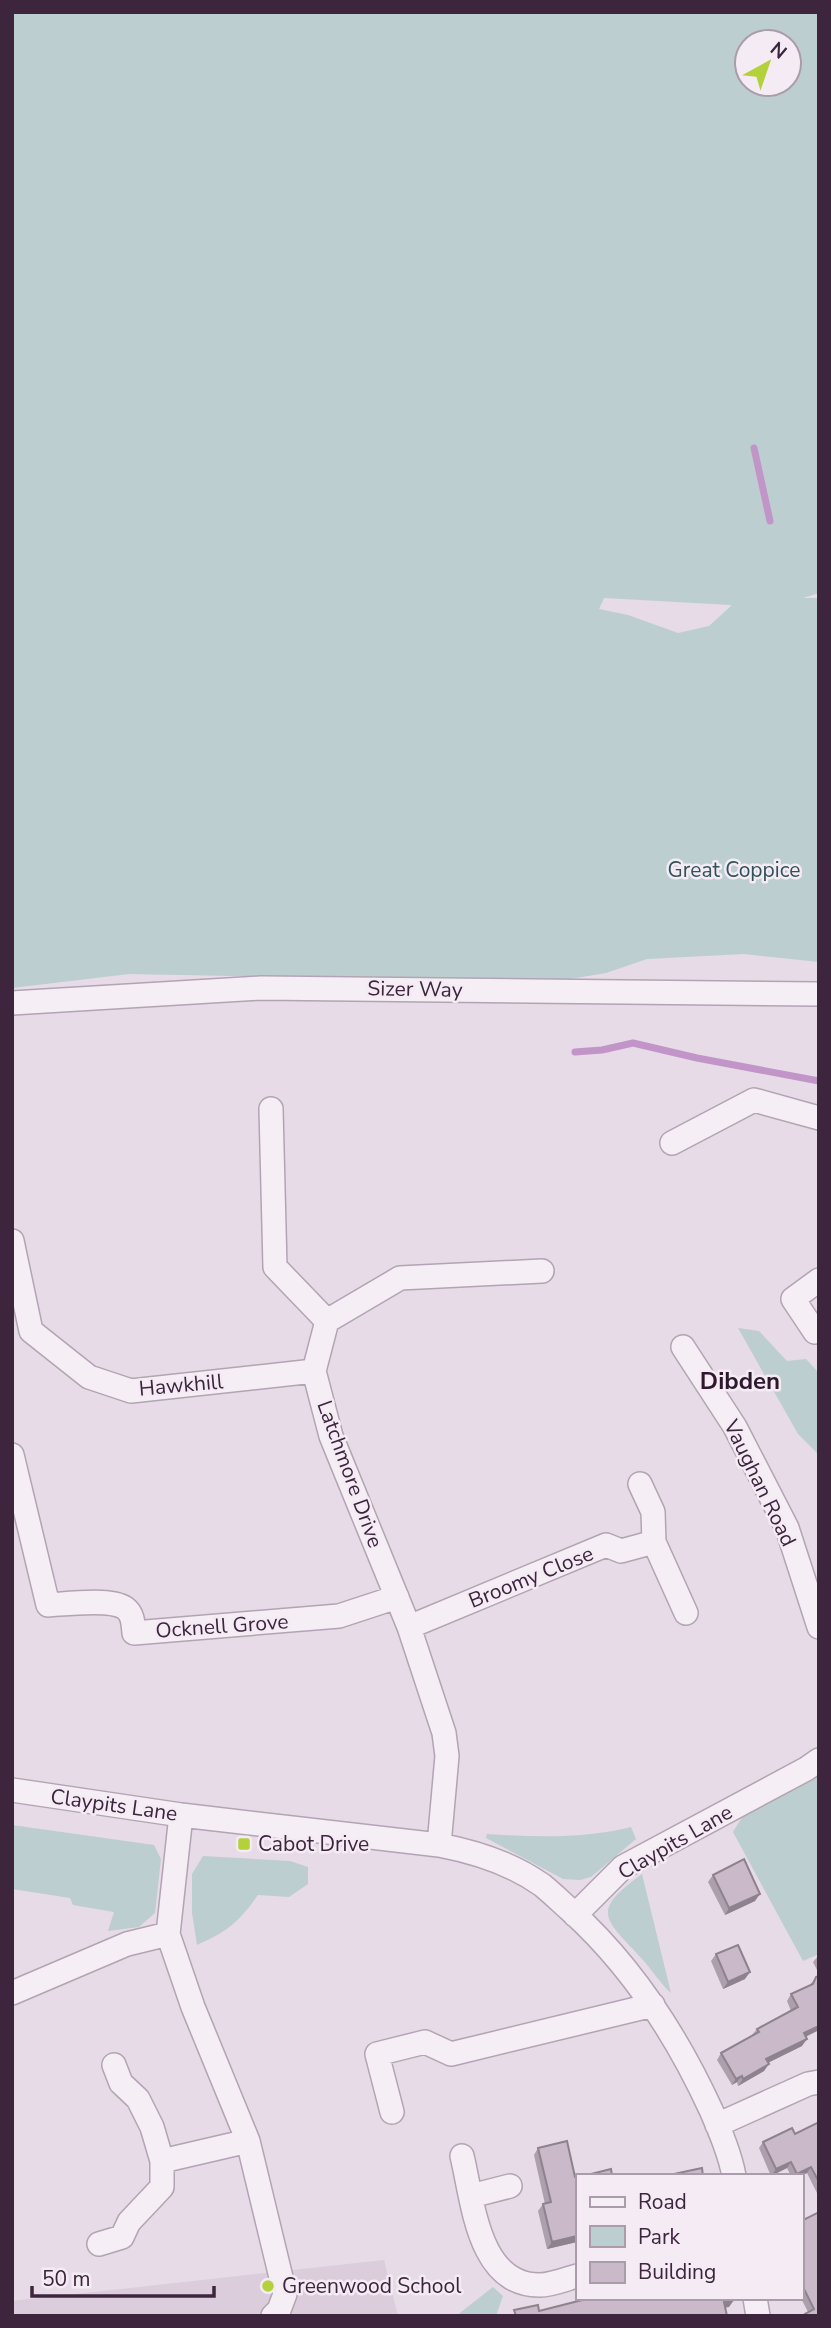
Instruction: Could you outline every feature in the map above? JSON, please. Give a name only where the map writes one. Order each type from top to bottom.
[{"type":"street","name":"Sizer Way","points":[[12,1003],[261,988],[819,994]]},
{"type":"street","points":[[672,1143],[754,1100],[819,1118]]},
{"type":"street","points":[[271,1109],[275,1267],[327,1321],[400,1278],[542,1271]]},
{"type":"street","name":"Hawkhill","points":[[12,1241],[31,1331],[89,1377],[131,1391],[314,1371]]},
{"type":"street","points":[[816,1332],[793,1299],[819,1280]]},
{"type":"street","name":"Latchmore Drive","points":[[327,1321],[314,1371],[331,1436],[409,1627],[444,1733],[446,1756],[439,1845]]},
{"type":"street","name":"Vaughan Road","points":[[683,1347],[735,1427],[787,1528],[819,1627]]},
{"type":"street","name":"Ocknell Grove","points":[[12,1455],[48,1605],[109,1603],[124,1607],[133,1618],[134,1633],[339,1616],[397,1597]]},
{"type":"street","points":[[640,1484],[653,1512],[654,1542],[685,1613]]},
{"type":"street","name":"Broomy Close","points":[[409,1627],[606,1545],[621,1551],[654,1542]]},
{"type":"street","name":"Claypits Lane","points":[[12,1790],[181,1815],[439,1845],[470,1851],[511,1866],[544,1886],[575,1915],[623,1867],[819,1760]]},
{"type":"street","points":[[181,1815],[168,1934],[214,2059],[248,2141],[285,2294],[279,2310],[273,2316]]},
{"type":"street","points":[[575,1915],[603,1941],[653,2005],[699,2084],[717,2125],[733,2174]]},
{"type":"street","points":[[12,1993],[127,1944],[168,1934]]},
{"type":"street","points":[[392,2112],[377,2054],[425,2042],[451,2054],[653,2005]]},
{"type":"street","points":[[99,2244],[122,2237],[129,2222],[162,2187],[162,2161],[152,2127],[138,2099],[121,2082],[114,2066]]},
{"type":"street","points":[[717,2125],[808,2084],[819,2082]]},
{"type":"street","points":[[162,2161],[248,2141]]},
{"type":"street","points":[[462,2156],[482,2241],[492,2260],[505,2275],[516,2281],[541,2285],[576,2276]]},
{"type":"street","points":[[471,2196],[510,2186]]},
{"type":"shaded area","name":"Greenwood School","points":[[384,2260],[398,2316],[12,2316],[12,2301]]},
{"type":"green space","name":"Great Coppice","points":[[12,12],[819,12],[819,593],[803,598],[819,598],[819,962],[744,954],[647,959],[606,973],[552,982],[129,974],[12,988]],"holes":[[[604,598],[731,605],[709,626],[678,633],[628,615],[599,609]]]},
{"type":"green space","points":[[738,1328],[759,1331],[787,1361],[806,1359],[819,1373],[819,1455],[798,1434]]},
{"type":"green space","points":[[819,1772],[819,1954],[803,1961],[733,1832],[749,1806]]},
{"type":"green space","points":[[12,1825],[154,1845],[161,1859],[155,1913],[139,1927],[108,1931],[114,1912],[73,1905],[70,1898],[12,1889]]},
{"type":"green space","points":[[631,1827],[636,1839],[591,1877],[580,1880],[563,1879],[486,1838],[487,1834],[577,1835]]},
{"type":"green space","points":[[203,1856],[290,1861],[308,1867],[308,1884],[289,1897],[258,1895],[232,1925],[217,1936],[197,1945],[192,1913],[192,1874]]},
{"type":"green space","points":[[642,1874],[671,1993],[620,1935],[608,1916],[614,1898]]},
{"type":"green space","points":[[493,2287],[503,2296],[496,2316],[456,2316]]},
{"type":"building","points":[[744,1859],[760,1894],[729,1908],[713,1875]]},
{"type":"building","points":[[738,1945],[750,1972],[728,1982],[716,1954]]},
{"type":"building","points":[[819,1976],[819,2026],[804,2033],[807,2039],[766,2059],[769,2064],[743,2079],[742,2076],[736,2079],[721,2053],[759,2032],[757,2029],[798,2007],[791,1994],[813,1984]]},
{"type":"building","points":[[819,2122],[819,2182],[811,2167],[797,2174],[791,2162],[776,2169],[763,2142],[792,2128],[795,2134]]},
{"type":"building","points":[[567,2141],[576,2177],[576,2236],[552,2242],[543,2204],[551,2202],[538,2148]]},
{"type":"building","points":[[702,2168],[703,2174],[674,2174]]},
{"type":"building","points":[[611,2169],[612,2174],[591,2174]]},
{"type":"building","points":[[819,2212],[819,2316],[805,2314],[814,2309],[803,2287],[803,2220]]},
{"type":"building","points":[[582,2300],[734,2300],[724,2302],[727,2316],[516,2316],[514,2310],[538,2305],[539,2311]]},
{"type":"waterway","points":[[754,448],[770,521]]},
{"type":"waterway","points":[[575,1052],[602,1050],[633,1043],[819,1081]]},
{"type":"place","name":"Cabot Drive","points":[[244,1844]]},
{"type":"place","name":"Greenwood School","points":[[268,2286]]},
{"type":"district","name":"Dibden","points":[[740,1381]]}]
